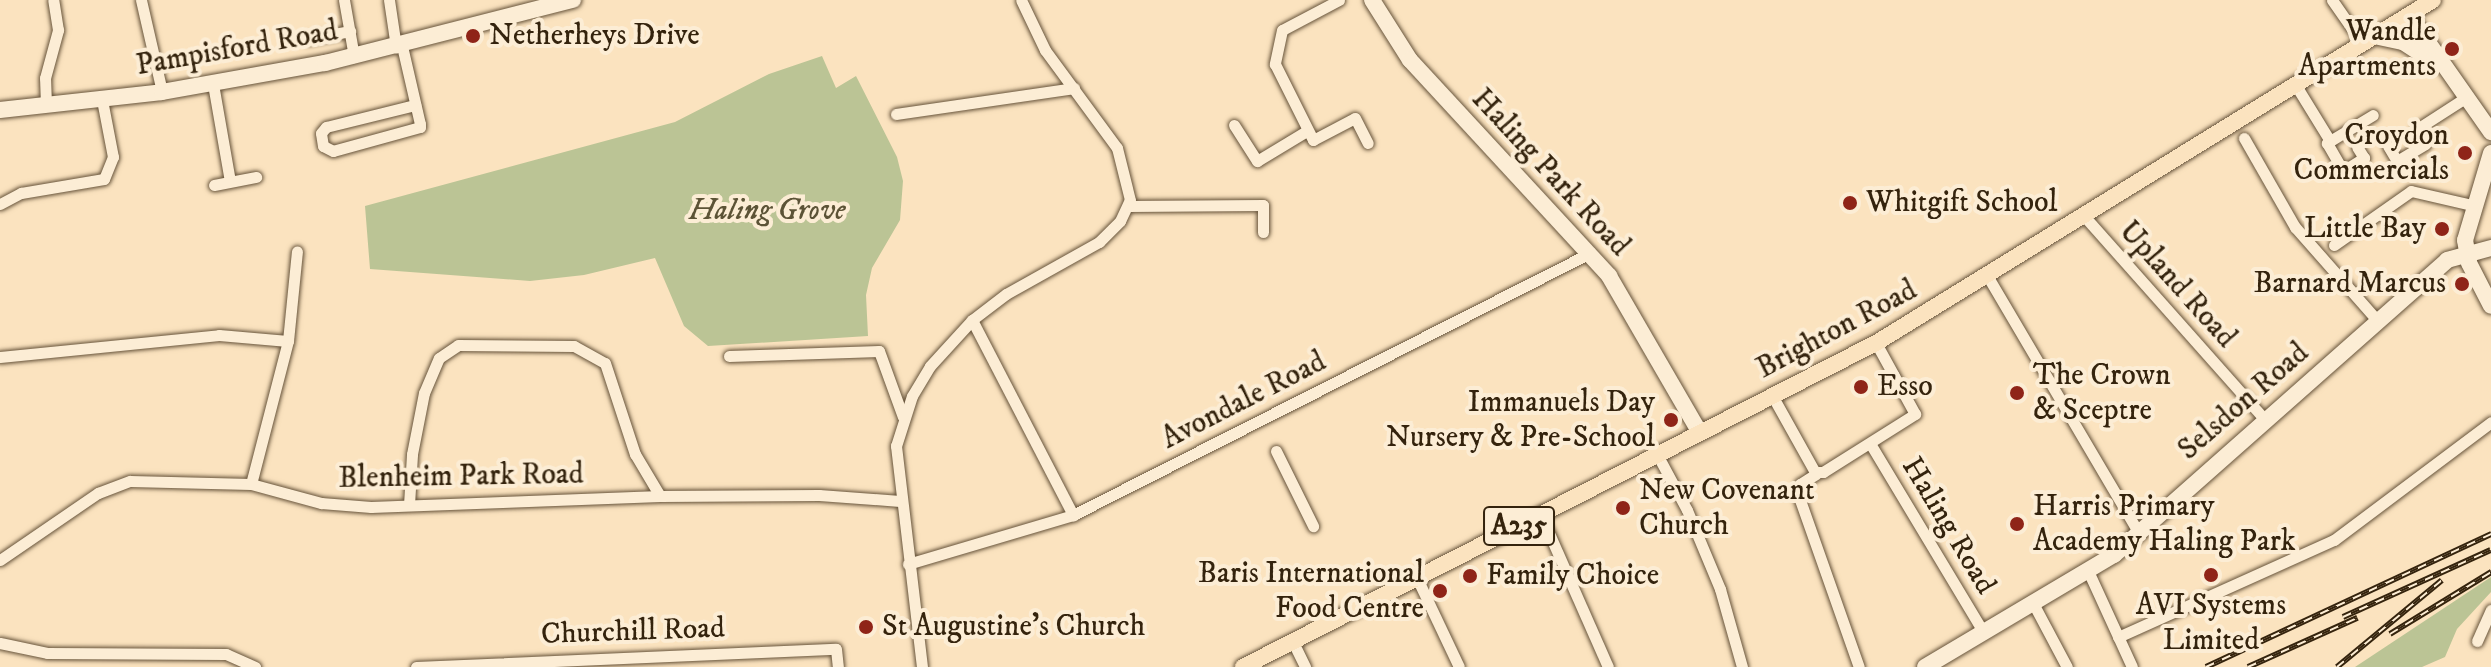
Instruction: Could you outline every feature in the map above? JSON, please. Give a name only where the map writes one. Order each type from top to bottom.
[{"type":"main road","name":"Brighton Road","points":[[1243,667],[1876,343],[1988,277],[2433,0]]},
{"type":"street","points":[[46,105],[45,78],[58,30],[53,0]]},
{"type":"street","points":[[141,0],[162,92]]},
{"type":"street","points":[[344,0],[354,57]]},
{"type":"street","points":[[389,0],[420,124],[414,132],[333,151],[326,150],[321,140],[326,127],[415,105]]},
{"type":"street","name":"Pampisford Road","points":[[0,110],[162,92],[354,57],[573,0]]},
{"type":"street","points":[[922,667],[900,501],[897,439],[903,417],[923,375],[972,320],[1013,290],[1099,242],[1128,206],[1131,189],[1122,159],[1039,40],[1021,0]]},
{"type":"street","points":[[1339,0],[1282,30],[1275,64],[1305,132],[1313,140],[1355,118],[1368,143]]},
{"type":"street","name":"Haling Park Road","points":[[1372,0],[1419,70],[1590,253],[1617,287],[1700,433]]},
{"type":"street","points":[[2332,0],[2368,39],[2407,44],[2448,74]]},
{"type":"street","points":[[2409,15],[2491,132]]},
{"type":"street","points":[[307,39],[350,31]]},
{"type":"street","points":[[213,84],[230,181]]},
{"type":"street","points":[[2295,84],[2330,141]]},
{"type":"street","points":[[896,114],[1074,88]]},
{"type":"street","points":[[2388,146],[2397,161],[2425,144],[2417,129],[2465,98]]},
{"type":"street","points":[[0,204],[21,193],[104,179],[113,157],[102,100]]},
{"type":"street","points":[[2357,147],[2364,158],[2343,171],[2327,143],[2373,115]]},
{"type":"street","points":[[1234,125],[1257,161],[1305,132]]},
{"type":"street","points":[[2244,138],[2295,227],[2378,321]]},
{"type":"street","points":[[2491,153],[2472,205],[2466,251],[2491,306]]},
{"type":"street","points":[[214,185],[256,177]]},
{"type":"street","points":[[2334,245],[2411,191],[2472,205]]},
{"type":"street","points":[[1128,206],[1263,205],[1263,232]]},
{"type":"street","name":"Upland Road","points":[[2085,217],[2265,420]]},
{"type":"street","points":[[2466,251],[2491,248]]},
{"type":"street","points":[[251,484],[288,341],[297,251]]},
{"type":"street","name":"Selsdon Road","points":[[1925,667],[2089,573],[2447,260],[2466,251]]},
{"type":"street","name":"Avondale Road","points":[[908,564],[1073,515],[1590,253]]},
{"type":"street","points":[[1988,277],[2138,532]]},
{"type":"street","points":[[972,320],[1073,515]]},
{"type":"street","points":[[0,357],[219,335],[288,341]]},
{"type":"street","name":"Haling Road","points":[[1816,474],[1871,445],[1915,414],[1876,343]]},
{"type":"street","points":[[409,505],[412,454],[424,393],[439,358],[458,345],[574,346],[605,363],[635,454],[660,496]]},
{"type":"street","points":[[729,356],[879,351],[903,417]]},
{"type":"street","points":[[1773,397],[1816,474],[1800,484],[1799,497],[1859,667]]},
{"type":"street","points":[[2118,637],[2334,540],[2491,422]]},
{"type":"street","name":"Haling Road","points":[[1871,445],[1984,633]]},
{"type":"street","points":[[1276,451],[1313,526]]},
{"type":"street","points":[[1658,456],[1687,510],[1720,589],[1742,667]]},
{"type":"street","name":"Blenheim Park Road","points":[[0,560],[118,483],[251,484],[321,503],[409,505],[660,496],[819,495],[900,501]]},
{"type":"street","points":[[1541,515],[1608,667]]},
{"type":"street","points":[[2089,573],[2132,667]]},
{"type":"street","points":[[1417,578],[1459,667]]},
{"type":"street","points":[[2034,605],[2067,667]]},
{"type":"street","points":[[2477,641],[2491,610]]},
{"type":"street","points":[[1293,642],[1305,667]]},
{"type":"street","points":[[0,643],[47,653],[226,654],[255,667]]},
{"type":"street","name":"Churchill Road","points":[[416,667],[836,649],[838,667]]},
{"type":"green space","name":"Haling Grove","points":[[822,56],[836,88],[856,76],[897,157],[903,181],[900,220],[872,268],[866,295],[868,336],[708,346],[684,326],[655,258],[584,275],[530,281],[370,269],[365,206],[675,122],[769,74]]},
{"type":"green space","points":[[2491,577],[2491,592],[2457,629],[2445,657],[2422,667],[2355,667]]},
{"type":"railway","points":[[2206,667],[2491,534]]},
{"type":"railway","points":[[2343,617],[2491,550]]},
{"type":"railway","points":[[2390,634],[2491,572]]},
{"type":"railway","points":[[2337,667],[2442,580]]},
{"type":"railway","points":[[2248,667],[2357,618]]},
{"type":"place","name":"Netherheys Drive","points":[[473,36]]},
{"type":"place","name":"Wandle Apartments","points":[[2452,49]]},
{"type":"place","name":"Croydon Commercials","points":[[2465,153]]},
{"type":"place","name":"Whitgift School","points":[[1850,203]]},
{"type":"place","name":"Little Bay","points":[[2442,229]]},
{"type":"place","name":"Barnard Marcus","points":[[2462,284]]},
{"type":"place","name":"Esso","points":[[1861,387]]},
{"type":"place","name":"The Crown & Sceptre","points":[[2017,393]]},
{"type":"place","name":"Immanuels Day Nursery & Pre-School","points":[[1671,420]]},
{"type":"place","name":"New Covenant Church","points":[[1623,508]]},
{"type":"place","name":"Harris Primary Academy Haling Park","points":[[2017,524]]},
{"type":"place","name":"AVI Systems Limited","points":[[2211,575]]},
{"type":"place","name":"Family Choice","points":[[1470,576]]},
{"type":"place","name":"Baris International Food Centre","points":[[1440,591]]},
{"type":"place","name":"St Augustine's Church","points":[[866,627]]}]
